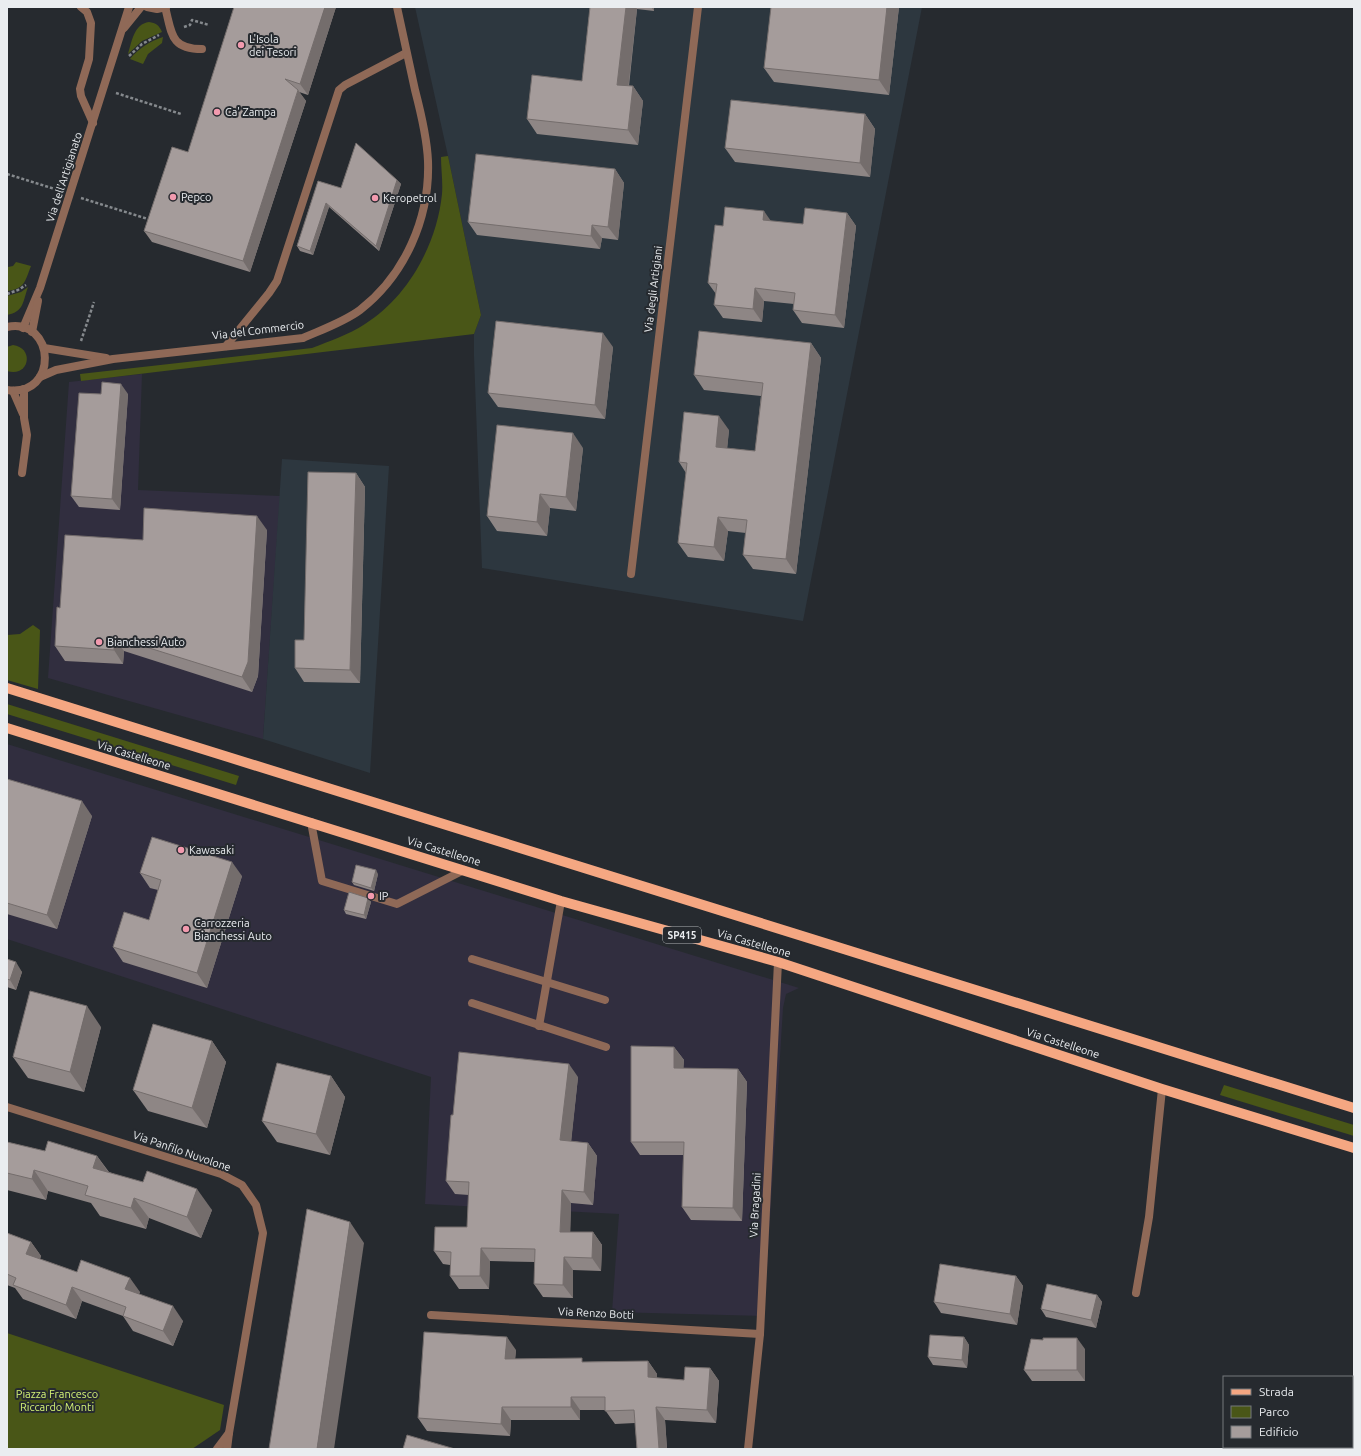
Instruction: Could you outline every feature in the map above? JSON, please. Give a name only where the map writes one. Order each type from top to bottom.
[{"type":"main road","name":"Via Castelleone","points":[[9,688],[1354,1108]]},
{"type":"main road","name":"Via Castelleone","points":[[7,728],[561,901],[778,962],[1162,1089],[1354,1148]]},
{"type":"street","points":[[81,7],[87,12],[91,23],[89,59],[80,89],[81,96],[93,124]]},
{"type":"street","name":"Via dell'Artigianato","points":[[23,328],[40,288],[129,7]]},
{"type":"street","points":[[122,32],[141,7]]},
{"type":"street","points":[[147,7],[158,9],[166,7],[174,40],[183,47],[190,49],[202,49]]},
{"type":"street","name":"Via del Commercio","points":[[24,389],[33,384],[40,377],[56,370],[113,359],[303,338],[332,326],[359,311],[381,291],[397,270],[408,251],[420,224],[427,192],[428,161],[423,124],[397,7]]},
{"type":"street","name":"Via degli Artigiani","points":[[631,574],[698,7]]},
{"type":"street","points":[[226,346],[269,294],[277,281],[339,90],[345,85],[406,53]]},
{"type":"street","points":[[32,332],[40,288]]},
{"type":"street","points":[[7,327],[12,326],[23,328],[32,332],[39,339],[44,348],[45,363],[40,377]]},
{"type":"street","name":"Via del Commercio","points":[[44,348],[113,359]]},
{"type":"street","points":[[22,473],[27,435],[24,418],[24,389],[10,390],[24,418]]},
{"type":"street","points":[[311,822],[322,882],[397,904],[464,870]]},
{"type":"street","points":[[538,1026],[561,901]]},
{"type":"street","points":[[472,959],[606,1000]]},
{"type":"street","name":"Via Bragadini","points":[[748,1449],[760,1334],[778,962]]},
{"type":"street","points":[[472,1003],[538,1026],[606,1047]]},
{"type":"street","points":[[1136,1293],[1149,1217],[1162,1089]]},
{"type":"street","name":"Via Panfilo Nuvolone","points":[[7,1107],[221,1174],[242,1185],[256,1205],[263,1233],[228,1433],[227,1449]]},
{"type":"street","name":"Via Renzo Botti","points":[[431,1315],[760,1334]]},
{"type":"street","name":"Via Panfilo Nuvolone","points":[[217,1449],[228,1433]]},
{"type":"path","points":[[116,93],[181,114]]},
{"type":"path","points":[[7,294],[26,285]]},
{"type":"path","points":[[79,354],[80,345],[94,302]]},
{"type":"shaded area","points":[[415,7],[922,7],[803,621],[482,568],[474,356],[474,334],[481,315]]},
{"type":"shaded area","points":[[142,374],[138,490],[280,496],[263,739],[48,678],[69,382]]},
{"type":"shaded area","points":[[282,459],[389,466],[370,773],[263,739]]},
{"type":"shaded area","points":[[7,744],[799,988],[786,994],[783,1008],[764,1316],[612,1312],[619,1214],[425,1204],[431,1077],[7,939]]},
{"type":"green space","points":[[149,22],[157,25],[162,32],[142,41],[128,54],[134,34],[140,26]]},
{"type":"green space","points":[[163,37],[162,43],[148,54],[143,64],[130,59],[145,46]]},
{"type":"green space","points":[[448,156],[481,315],[474,334],[81,381],[80,374],[312,348],[346,335],[359,328],[380,313],[394,299],[418,268],[434,232],[439,213],[442,194],[441,157]]},
{"type":"green space","points":[[16,262],[31,266],[24,283],[18,288],[7,291],[8,267],[13,266]]},
{"type":"green space","points":[[28,287],[20,309],[13,314],[7,315],[7,296],[21,292]]},
{"type":"green space","points":[[13,345],[20,347],[27,356],[24,367],[14,372],[7,371],[7,347]]},
{"type":"green space","points":[[33,625],[40,630],[38,689],[7,680],[7,635],[20,634]]},
{"type":"green space","points":[[7,704],[239,776],[236,785],[7,714]]},
{"type":"green space","points":[[1224,1085],[1354,1125],[1354,1136],[1220,1095]]},
{"type":"green space","name":"Piazza Francesco Riccardo Monti","points":[[7,1333],[224,1405],[220,1430],[192,1449],[7,1449]]},
{"type":"building","points":[[234,7],[325,7],[300,84],[285,79],[298,90],[243,261],[144,231],[172,147],[188,152]]},
{"type":"building","points":[[590,7],[626,7],[617,85],[633,86],[628,130],[527,119],[532,75],[582,81]]},
{"type":"building","points":[[771,7],[887,7],[879,80],[764,68]]},
{"type":"building","points":[[731,100],[865,114],[860,163],[725,148]]},
{"type":"building","points":[[356,143],[397,180],[376,246],[326,203],[310,251],[297,246],[318,181],[341,188]]},
{"type":"building","points":[[476,154],[615,169],[608,227],[592,225],[591,236],[468,222]]},
{"type":"building","points":[[725,207],[764,211],[763,220],[803,224],[805,208],[847,213],[835,315],[793,310],[795,293],[755,288],[753,309],[714,305],[717,284],[708,283],[715,225],[723,226]]},
{"type":"building","points":[[496,321],[603,333],[595,405],[488,393]]},
{"type":"building","points":[[699,331],[811,343],[786,559],[743,555],[747,520],[718,517],[714,547],[678,543],[687,463],[679,462],[684,412],[719,416],[716,447],[755,451],[763,383],[694,375]]},
{"type":"building","points":[[102,382],[121,384],[112,499],[71,496],[79,393],[101,394]]},
{"type":"building","points":[[497,425],[573,433],[566,497],[540,494],[537,522],[487,516]]},
{"type":"building","points":[[308,472],[356,473],[350,670],[295,668],[295,640],[304,640]]},
{"type":"building","points":[[144,508],[257,516],[248,662],[242,677],[114,637],[114,650],[55,646],[57,607],[60,608],[65,535],[143,540]]},
{"type":"building","points":[[7,779],[82,801],[47,915],[7,903]]},
{"type":"building","points":[[152,837],[232,862],[197,973],[113,947],[124,912],[149,920],[161,880],[140,873]]},
{"type":"building","points":[[356,865],[376,870],[371,888],[352,882]]},
{"type":"building","points":[[349,892],[368,898],[364,915],[344,910]]},
{"type":"building","points":[[7,959],[16,962],[10,980],[7,979]]},
{"type":"building","points":[[30,991],[87,1006],[70,1072],[13,1057]]},
{"type":"building","points":[[153,1024],[212,1041],[192,1108],[133,1090]]},
{"type":"building","points":[[631,1046],[674,1047],[674,1068],[738,1069],[733,1208],[682,1207],[684,1142],[631,1142]]},
{"type":"building","points":[[459,1052],[569,1064],[560,1140],[588,1143],[584,1192],[562,1190],[560,1232],[593,1232],[592,1258],[564,1257],[563,1285],[534,1284],[535,1249],[481,1248],[480,1276],[450,1276],[451,1252],[434,1251],[435,1227],[467,1227],[469,1182],[446,1181],[451,1115],[453,1115]]},
{"type":"building","points":[[277,1063],[331,1076],[316,1134],[262,1121]]},
{"type":"building","points":[[48,1141],[97,1156],[93,1168],[143,1182],[147,1171],[197,1189],[187,1217],[134,1198],[131,1208],[85,1195],[88,1186],[34,1170],[32,1179],[7,1173],[7,1142],[45,1151]]},
{"type":"building","points":[[307,1209],[350,1222],[317,1449],[269,1449]]},
{"type":"building","points":[[7,1233],[31,1242],[26,1254],[77,1272],[81,1260],[130,1278],[125,1289],[173,1306],[163,1331],[123,1316],[126,1307],[72,1287],[66,1305],[13,1285],[16,1278],[7,1274]]},
{"type":"building","points":[[940,1264],[1016,1276],[1010,1314],[934,1302]]},
{"type":"building","points":[[1047,1284],[1097,1295],[1091,1320],[1041,1309]]},
{"type":"building","points":[[424,1332],[507,1337],[505,1359],[582,1358],[582,1362],[648,1361],[648,1377],[684,1380],[685,1367],[710,1368],[707,1410],[656,1407],[659,1449],[637,1449],[634,1410],[605,1411],[605,1397],[571,1397],[571,1407],[502,1407],[501,1424],[418,1418]]},
{"type":"building","points":[[930,1335],[964,1337],[962,1360],[928,1357]]},
{"type":"building","points":[[1043,1338],[1077,1338],[1077,1370],[1024,1370],[1031,1339],[1043,1340]]},
{"type":"building","points":[[407,1435],[455,1449],[403,1449]]},
{"type":"place","name":"L'Isola dei Tesori","points":[[241,45]]},
{"type":"place","name":"Ca' Zampa","points":[[217,112]]},
{"type":"place","name":"Pepco","points":[[173,197]]},
{"type":"place","name":"Keropetrol","points":[[375,198]]},
{"type":"place","name":"Bianchessi Auto","points":[[99,642]]},
{"type":"place","name":"Kawasaki","points":[[181,850]]},
{"type":"place","name":"IP","points":[[371,896]]},
{"type":"place","name":"Carrozzeria Bianchessi Auto","points":[[186,929]]}]
